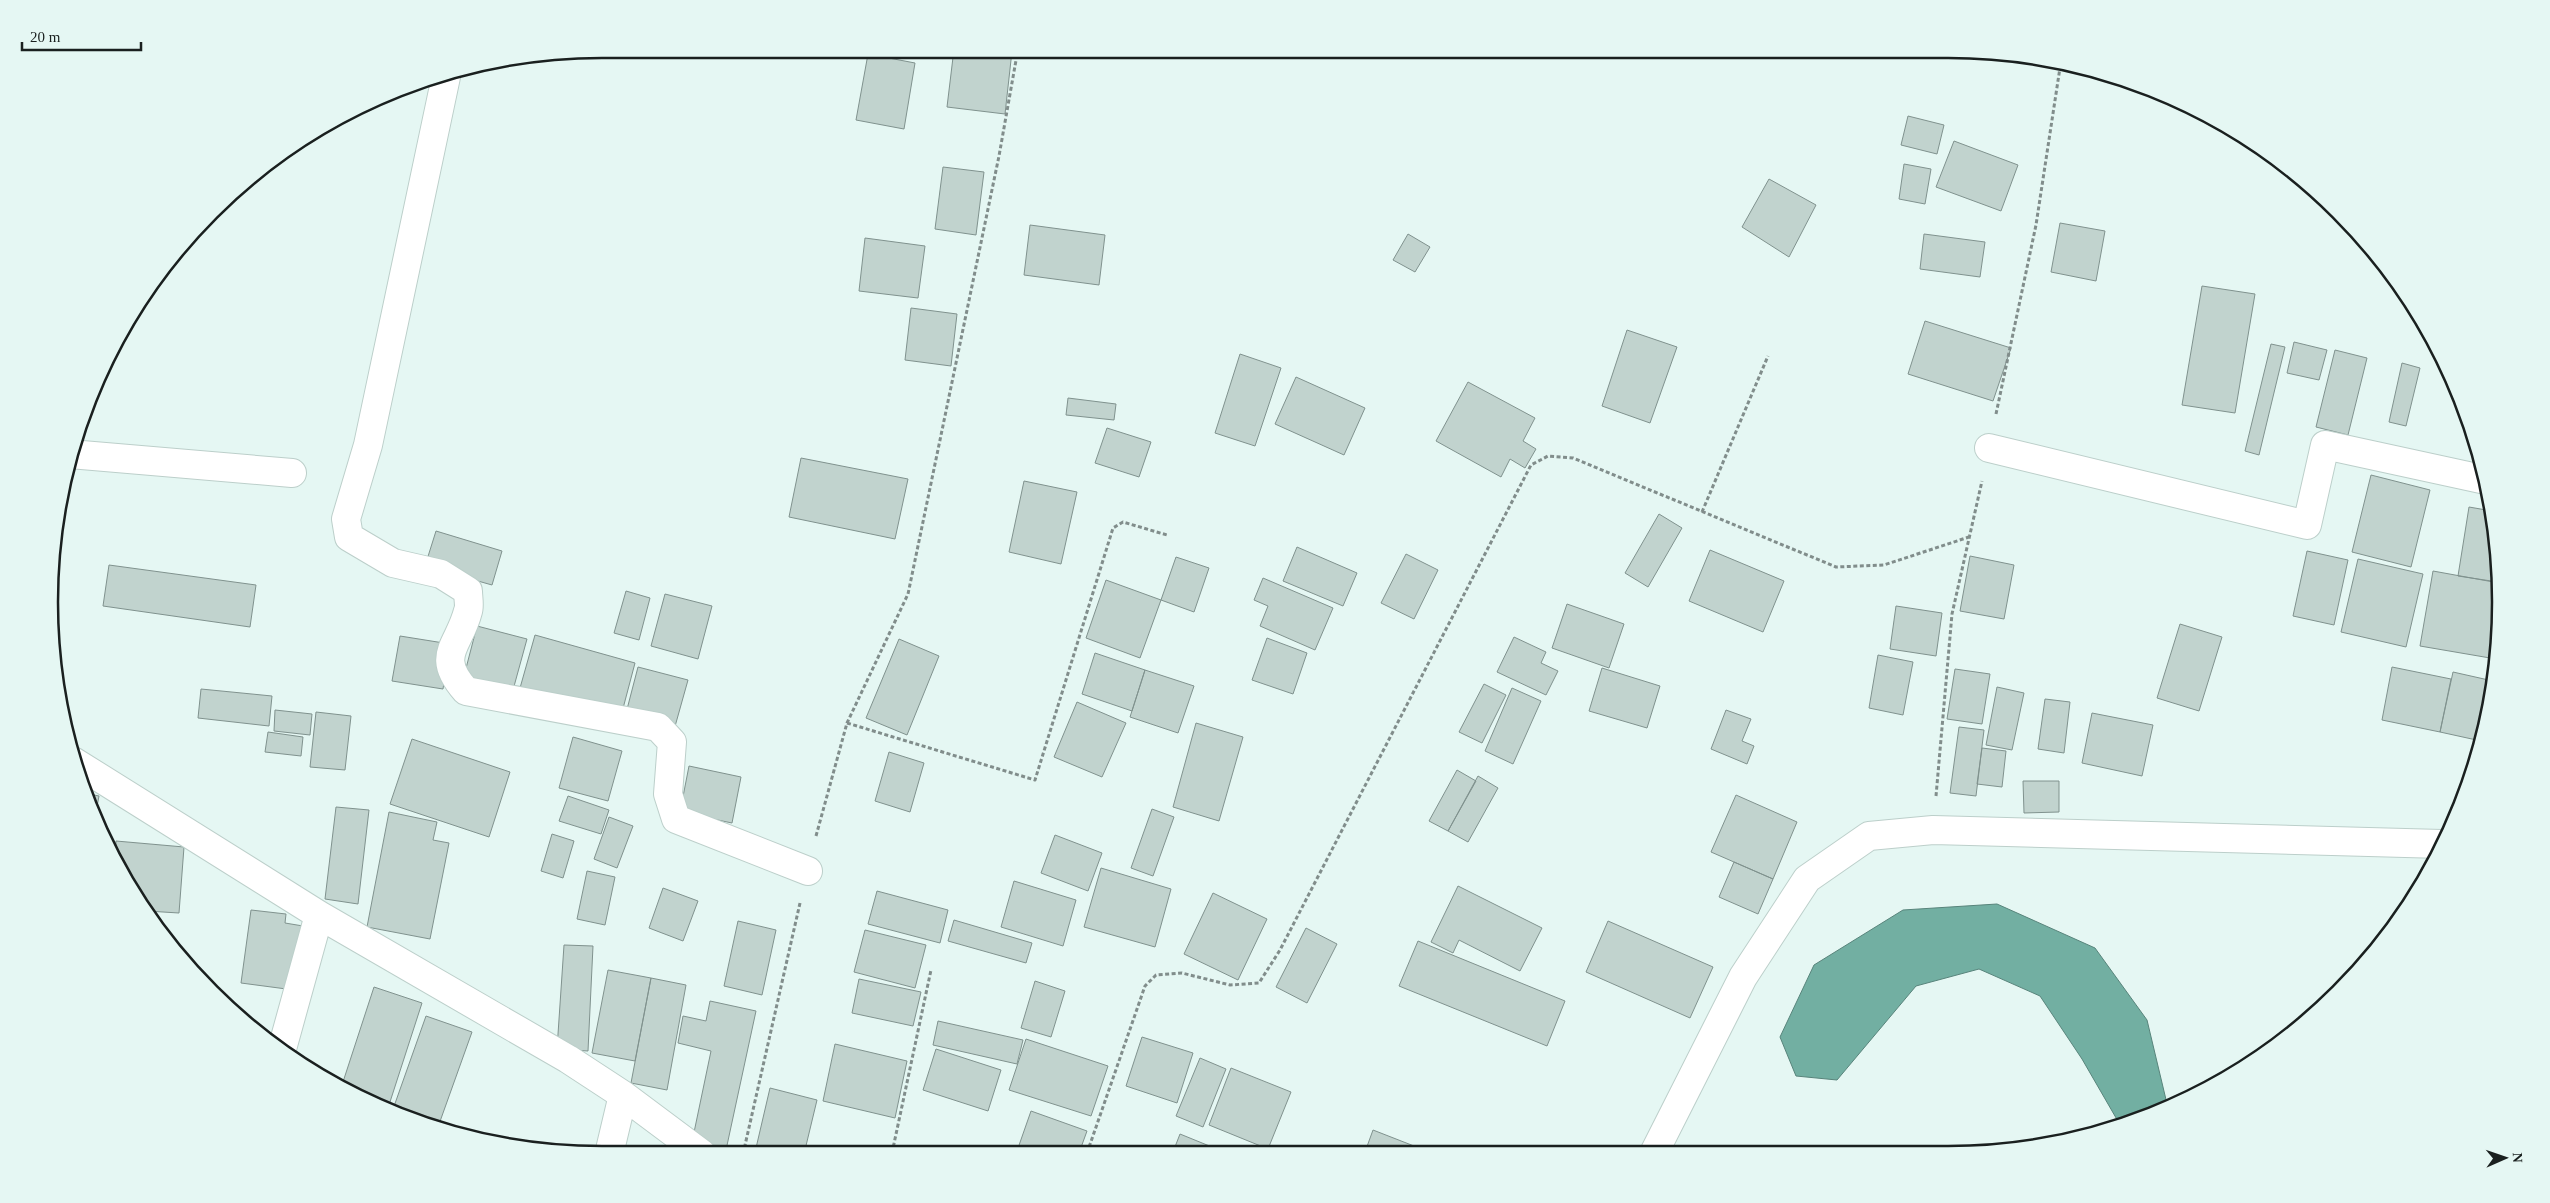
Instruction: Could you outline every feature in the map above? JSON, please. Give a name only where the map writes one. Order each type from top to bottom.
[{"type":"street","points":[[445,81],[368,444],[346,519],[349,537],[393,563],[441,574],[468,591],[469,610],[449,653],[453,676],[466,690],[658,727],[672,742],[668,794],[676,819],[808,871]]},
{"type":"street","points":[[1989,448],[2306,525],[2325,445],[2478,478]]},
{"type":"street","points":[[78,455],[292,473]]},
{"type":"street","points":[[84,768],[319,915],[568,1058],[624,1096],[691,1146]]},
{"type":"street","points":[[1659,1146],[1744,977],[1807,879],[1869,836],[1933,830],[2435,844]]},
{"type":"street","points":[[284,1043],[319,915]]},
{"type":"street","points":[[611,1146],[624,1096]]},
{"type":"path","points":[[745,1146],[824,798],[847,723],[908,594],[999,156],[1016,58]]},
{"type":"path","points":[[1702,512],[1768,356]]},
{"type":"path","points":[[1088,1146],[1145,986],[1156,975],[1182,973],[1230,985],[1259,983],[1280,950],[1531,465],[1548,456],[1573,458],[1836,567],[1884,565],[1969,537]]},
{"type":"path","points":[[847,723],[1035,780],[1113,528],[1123,522],[1167,535]]},
{"type":"path","points":[[893,1146],[931,970]]},
{"type":"shaded area","points":[[1997,904],[2095,948],[2147,1020],[2166,1100],[2117,1119],[2082,1059],[2040,996],[1979,969],[1916,986],[1837,1080],[1796,1076],[1780,1037],[1814,965],[1903,910]]},
{"type":"building","points":[[867,58],[889,58],[915,63],[904,129],[856,120]]},
{"type":"building","points":[[953,58],[1011,58],[1005,114],[947,107]]},
{"type":"building","points":[[1908,116],[1944,125],[1937,154],[1901,145]]},
{"type":"building","points":[[1954,141],[2018,165],[2001,211],[1936,187]]},
{"type":"building","points":[[1904,164],[1931,169],[1925,204],[1899,199]]},
{"type":"building","points":[[943,167],[984,172],[976,235],[935,229]]},
{"type":"building","points":[[1769,179],[1816,205],[1789,257],[1742,227]]},
{"type":"building","points":[[2060,223],[2105,231],[2096,281],[2051,272]]},
{"type":"building","points":[[1030,225],[1105,235],[1099,285],[1024,275]]},
{"type":"building","points":[[1408,234],[1430,247],[1415,272],[1393,260]]},
{"type":"building","points":[[1924,234],[1985,242],[1980,277],[1920,269]]},
{"type":"building","points":[[865,238],[925,246],[918,298],[859,291]]},
{"type":"building","points":[[2202,286],[2255,294],[2235,413],[2182,405]]},
{"type":"building","points":[[911,308],[957,314],[951,366],[905,360]]},
{"type":"building","points":[[1925,321],[2011,348],[1993,401],[1908,374]]},
{"type":"building","points":[[1627,330],[1677,347],[1650,423],[1602,406]]},
{"type":"building","points":[[2294,342],[2327,350],[2319,380],[2287,373]]},
{"type":"building","points":[[2271,344],[2285,347],[2259,455],[2245,451]]},
{"type":"building","points":[[2335,350],[2367,358],[2348,435],[2316,427]]},
{"type":"building","points":[[1240,354],[1281,368],[1255,446],[1215,433]]},
{"type":"building","points":[[2402,363],[2420,368],[2406,426],[2389,422]]},
{"type":"building","points":[[1296,377],[1365,408],[1344,455],[1275,424]]},
{"type":"building","points":[[1468,382],[1535,418],[1523,441],[1536,449],[1525,468],[1510,459],[1501,477],[1436,441]]},
{"type":"building","points":[[1068,398],[1116,404],[1114,420],[1066,415]]},
{"type":"building","points":[[1107,428],[1151,442],[1139,477],[1095,463]]},
{"type":"building","points":[[801,458],[908,479],[895,539],[789,517]]},
{"type":"building","points":[[2371,475],[2430,490],[2411,567],[2352,552]]},
{"type":"building","points":[[1024,481],[1077,492],[1061,564],[1009,552]]},
{"type":"building","points":[[2469,507],[2485,510],[2488,530],[2491,581],[2458,576]]},
{"type":"building","points":[[1659,514],[1682,528],[1648,587],[1625,573]]},
{"type":"building","points":[[436,531],[502,551],[492,585],[425,566]]},
{"type":"building","points":[[1297,547],[1357,573],[1343,606],[1283,581]]},
{"type":"building","points":[[1710,550],[1784,581],[1763,632],[1689,601]]},
{"type":"building","points":[[2307,551],[2348,560],[2334,625],[2293,616]]},
{"type":"building","points":[[1406,554],[1438,570],[1414,619],[1381,603]]},
{"type":"building","points":[[1970,556],[2014,565],[2004,619],[1960,611]]},
{"type":"building","points":[[1176,557],[1209,568],[1194,612],[1161,600]]},
{"type":"building","points":[[2358,559],[2423,574],[2406,647],[2341,632]]},
{"type":"building","points":[[109,565],[256,585],[250,627],[103,606]]},
{"type":"building","points":[[2433,571],[2491,582],[2489,658],[2420,646]]},
{"type":"building","points":[[1263,578],[1333,608],[1315,650],[1260,626],[1268,606],[1254,600]]},
{"type":"building","points":[[1106,580],[1161,600],[1140,658],[1086,638]]},
{"type":"building","points":[[626,591],[650,598],[639,640],[614,633]]},
{"type":"building","points":[[665,594],[712,606],[698,659],[651,646]]},
{"type":"building","points":[[1567,604],[1624,624],[1609,668],[1552,648]]},
{"type":"building","points":[[1896,606],[1942,613],[1936,656],[1890,649]]},
{"type":"building","points":[[2180,624],[2222,637],[2199,711],[2157,698]]},
{"type":"building","points":[[477,626],[527,639],[513,690],[464,676]]},
{"type":"building","points":[[535,635],[635,663],[621,716],[520,688]]},
{"type":"building","points":[[400,636],[450,644],[443,689],[392,681]]},
{"type":"building","points":[[1514,637],[1546,652],[1541,663],[1558,671],[1546,695],[1497,672]]},
{"type":"building","points":[[1267,638],[1307,653],[1293,694],[1252,680]]},
{"type":"building","points":[[899,639],[939,656],[907,735],[866,718]]},
{"type":"building","points":[[1095,653],[1145,670],[1132,711],[1082,694]]},
{"type":"building","points":[[1878,655],[1913,662],[1903,715],[1869,708]]},
{"type":"building","points":[[638,667],[688,680],[674,730],[625,717]]},
{"type":"building","points":[[2392,667],[2451,679],[2440,732],[2382,720]]},
{"type":"building","points":[[1602,668],[1660,686],[1647,728],[1589,711]]},
{"type":"building","points":[[1955,669],[1990,674],[1982,724],[1947,719]]},
{"type":"building","points":[[1145,670],[1194,686],[1178,733],[1130,717]]},
{"type":"building","points":[[2453,672],[2487,680],[2475,740],[2440,732]]},
{"type":"building","points":[[1484,684],[1506,695],[1482,743],[1459,732]]},
{"type":"building","points":[[1997,687],[2024,693],[2012,750],[1986,745]]},
{"type":"building","points":[[1512,688],[1541,701],[1513,764],[1485,751]]},
{"type":"building","points":[[201,689],[272,696],[269,726],[198,718]]},
{"type":"building","points":[[2045,699],[2070,702],[2064,753],[2038,749]]},
{"type":"building","points":[[1077,702],[1126,723],[1102,777],[1054,757]]},
{"type":"building","points":[[275,710],[312,714],[310,735],[274,731]]},
{"type":"building","points":[[1726,710],[1751,719],[1742,741],[1754,746],[1747,764],[1711,749]]},
{"type":"building","points":[[316,712],[351,716],[345,770],[310,767]]},
{"type":"building","points":[[2092,713],[2153,725],[2142,776],[2082,763]]},
{"type":"building","points":[[1196,723],[1243,737],[1219,821],[1173,807]]},
{"type":"building","points":[[1959,727],[1984,730],[1976,796],[1950,793]]},
{"type":"building","points":[[268,732],[303,737],[301,756],[265,752]]},
{"type":"building","points":[[573,737],[622,751],[608,801],[559,788]]},
{"type":"building","points":[[412,739],[510,772],[489,837],[390,804]]},
{"type":"building","points":[[1982,748],[2006,751],[2002,787],[1977,784]]},
{"type":"building","points":[[889,752],[924,763],[910,812],[875,801]]},
{"type":"building","points":[[689,766],[741,777],[732,823],[680,812]]},
{"type":"building","points":[[1457,770],[1476,781],[1448,831],[1429,821]]},
{"type":"building","points":[[1478,776],[1498,788],[1468,842],[1448,831]]},
{"type":"building","points":[[2023,781],[2059,781],[2059,812],[2024,813]]},
{"type":"building","points":[[93,795],[99,796],[97,805]]},
{"type":"building","points":[[1736,795],[1797,822],[1773,879],[1711,852]]},
{"type":"building","points":[[568,796],[609,810],[601,834],[559,821]]},
{"type":"building","points":[[336,807],[369,810],[358,904],[325,899]]},
{"type":"building","points":[[1152,809],[1174,817],[1153,876],[1131,868]]},
{"type":"building","points":[[389,812],[437,822],[433,840],[449,843],[430,939],[367,927]]},
{"type":"building","points":[[609,817],[633,826],[617,868],[594,859]]},
{"type":"building","points":[[552,834],[574,841],[563,878],[541,871]]},
{"type":"building","points":[[1055,835],[1102,853],[1088,891],[1041,873]]},
{"type":"building","points":[[116,841],[184,847],[179,913],[154,911],[130,874],[116,846]]},
{"type":"building","points":[[1734,862],[1773,879],[1758,914],[1719,897]]},
{"type":"building","points":[[1101,868],[1171,889],[1155,947],[1084,927]]},
{"type":"building","points":[[587,871],[615,877],[605,925],[577,919]]},
{"type":"building","points":[[1014,881],[1076,900],[1063,946],[1001,927]]},
{"type":"building","points":[[1458,886],[1542,928],[1520,971],[1459,940],[1453,953],[1431,942]]},
{"type":"building","points":[[663,888],[698,901],[683,941],[649,928]]},
{"type":"building","points":[[877,891],[948,910],[940,943],[868,924]]},
{"type":"building","points":[[1213,893],[1267,919],[1238,980],[1184,954]]},
{"type":"building","points":[[251,910],[286,914],[285,923],[303,926],[294,990],[241,983]]},
{"type":"building","points":[[954,920],[1032,943],[1026,963],[948,941]]},
{"type":"building","points":[[738,921],[776,930],[762,995],[724,986]]},
{"type":"building","points":[[1608,921],[1713,967],[1690,1018],[1586,972]]},
{"type":"building","points":[[1306,928],[1337,944],[1307,1003],[1276,987]]},
{"type":"building","points":[[865,930],[926,945],[915,988],[854,972]]},
{"type":"building","points":[[1418,941],[1565,1001],[1547,1046],[1399,986]]},
{"type":"building","points":[[564,945],[593,946],[588,1051],[557,1049]]},
{"type":"building","points":[[608,970],[651,978],[635,1061],[592,1053]]},
{"type":"building","points":[[651,978],[686,985],[667,1090],[631,1083]]},
{"type":"building","points":[[859,979],[921,992],[913,1026],[852,1013]]},
{"type":"building","points":[[1035,981],[1065,991],[1051,1037],[1021,1028]]},
{"type":"building","points":[[374,987],[422,1003],[390,1103],[344,1080]]},
{"type":"building","points":[[710,1001],[756,1011],[727,1146],[709,1146],[692,1142],[711,1051],[678,1043],[683,1016],[706,1021]]},
{"type":"building","points":[[426,1016],[472,1032],[440,1121],[395,1105]]},
{"type":"building","points":[[938,1021],[1023,1040],[1017,1064],[933,1045]]},
{"type":"building","points":[[1142,1037],[1193,1053],[1177,1103],[1126,1086]]},
{"type":"building","points":[[1026,1039],[1108,1066],[1091,1116],[1009,1090]]},
{"type":"building","points":[[835,1044],[907,1061],[895,1118],[823,1101]]},
{"type":"building","points":[[936,1049],[1001,1070],[988,1111],[923,1090]]},
{"type":"building","points":[[1200,1058],[1226,1069],[1203,1127],[1176,1116]]},
{"type":"building","points":[[1231,1068],[1291,1092],[1269,1146],[1261,1146],[1209,1125]]},
{"type":"building","points":[[770,1088],[817,1100],[806,1146],[756,1146]]},
{"type":"building","points":[[1031,1111],[1087,1131],[1082,1146],[1019,1146]]},
{"type":"building","points":[[1373,1130],[1414,1146],[1367,1146]]},
{"type":"building","points":[[1180,1134],[1207,1145],[1207,1146],[1175,1146]]}]
